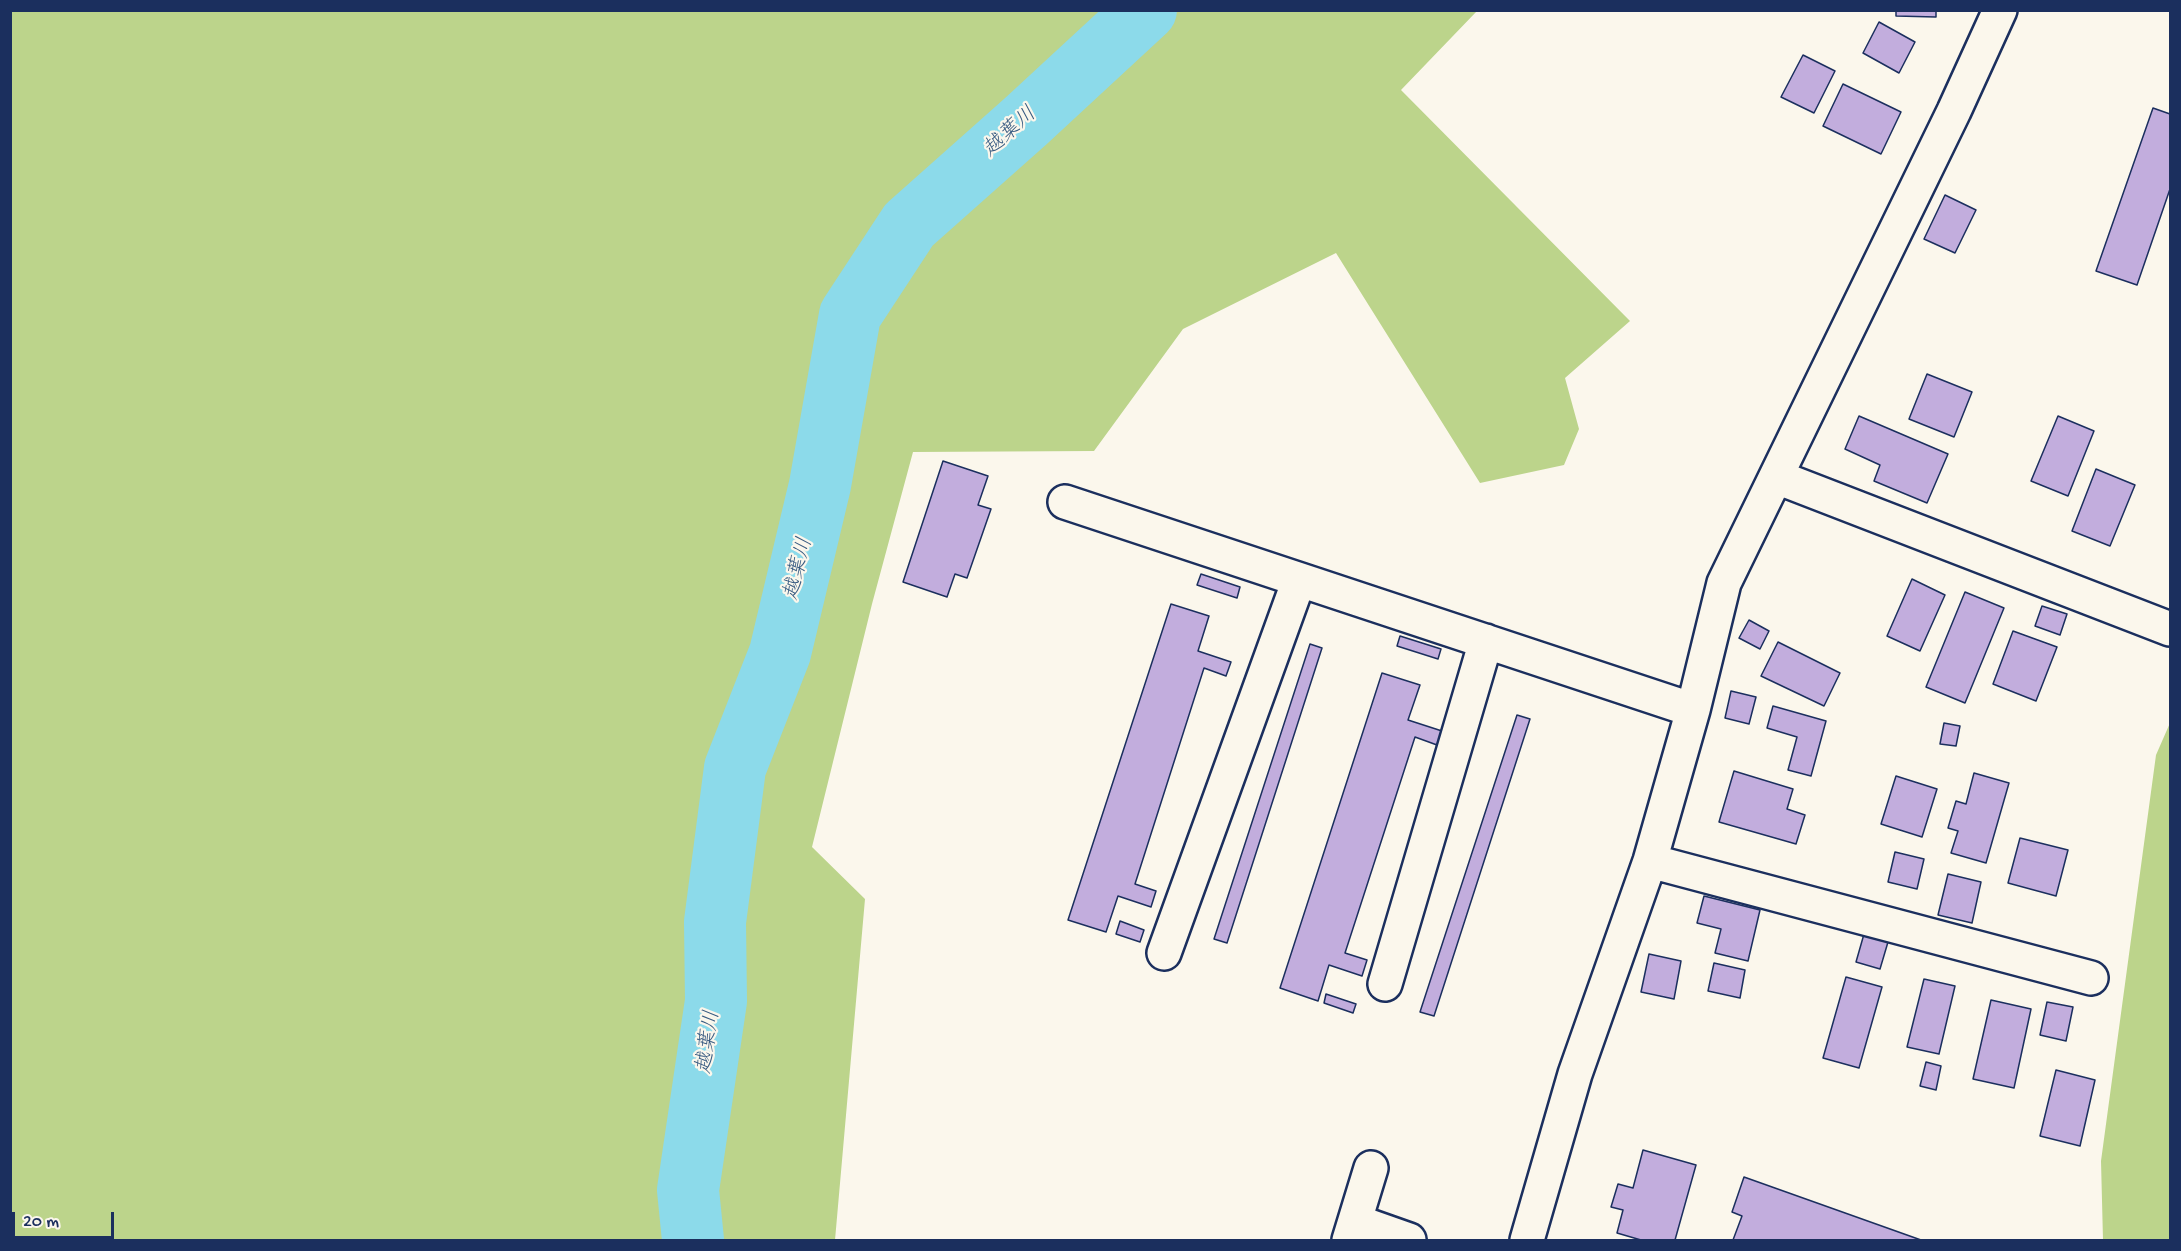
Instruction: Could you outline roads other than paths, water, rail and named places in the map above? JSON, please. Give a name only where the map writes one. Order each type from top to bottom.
[{"type":"street","points":[[1527,1240],[1575,1074],[1650,861],[1693,710],[1724,583],[1954,111],[2000,10]]},
{"type":"street","points":[[1777,477],[2170,629]]},
{"type":"street","points":[[1065,502],[1693,710]]},
{"type":"street","points":[[1164,953],[1299,580]]},
{"type":"street","points":[[1385,984],[1486,641]]},
{"type":"street","points":[[1650,861],[2091,978]]},
{"type":"street","points":[[1371,1168],[1352,1231],[1409,1240]]},
{"type":"waterway","name":"越葉川","points":[[693,1240],[688,1190],[716,1001],[715,922],[735,768],[780,653],[820,485],[850,315],[909,225],[1146,10]]}]
